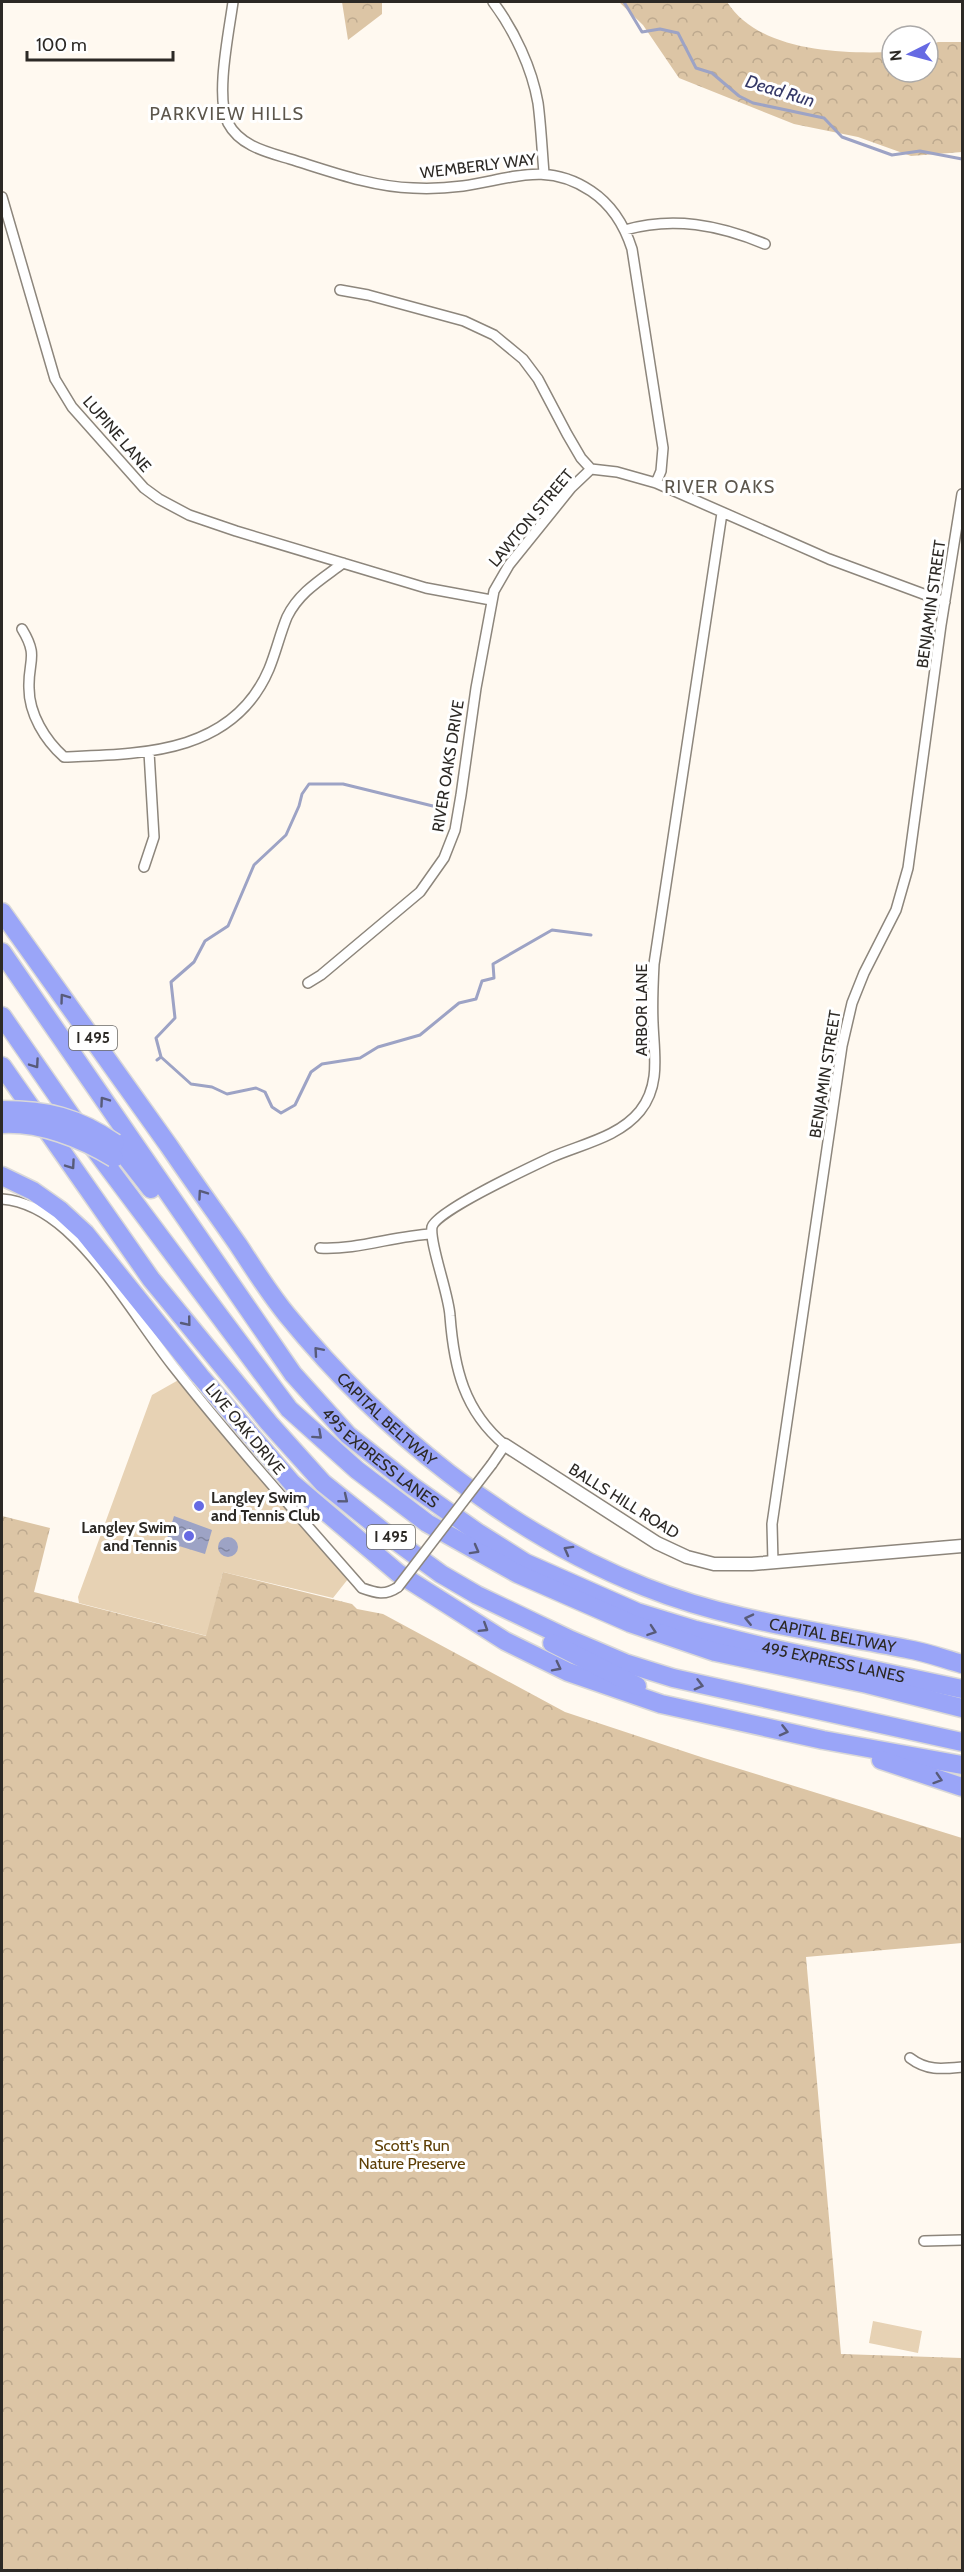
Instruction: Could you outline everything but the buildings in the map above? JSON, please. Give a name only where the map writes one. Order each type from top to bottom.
[{"type":"highway","name":"CAPITAL BELTWAY","points":[[2,912],[285,1313],[361,1398],[420,1451],[539,1534],[600,1567],[644,1587],[707,1609],[752,1620],[910,1649],[963,1664]]},
{"type":"highway","name":"495 EXPRESS LANES","points":[[2,952],[292,1374],[348,1435],[412,1486],[526,1563],[637,1612],[761,1646],[963,1689]]},
{"type":"highway","name":"495 EXPRESS LANES","points":[[2,1016],[90,1143],[289,1409],[357,1470],[427,1523],[518,1574],[630,1623],[715,1652],[867,1684],[963,1708]]},
{"type":"highway","name":"I 495","points":[[2,1066],[151,1279],[269,1423],[323,1483],[441,1574],[477,1595],[625,1663],[673,1678],[963,1742]]},
{"type":"highway","points":[[2,1110],[37,1110],[93,1128],[150,1187],[231,1303],[292,1374]]},
{"type":"highway","points":[[2,1124],[35,1126],[114,1150],[289,1409]]},
{"type":"highway","points":[[2,1176],[24,1186],[60,1210],[85,1233],[101,1250],[200,1376],[292,1483],[398,1573],[505,1641],[568,1672],[660,1704],[823,1740],[963,1765]]},
{"type":"highway","points":[[477,1595],[536,1634],[630,1684],[746,1722]]},
{"type":"highway","points":[[910,1649],[963,1657]]},
{"type":"highway","points":[[823,1740],[963,1787]]},
{"type":"street","name":"WEMBERLY WAY","points":[[233,2],[223,107],[233,130],[253,146],[329,171],[402,188],[455,187],[522,174],[544,173],[569,179],[598,196],[609,206],[625,230],[632,249],[660,419],[663,460],[656,483]]},
{"type":"street","points":[[493,2],[514,37],[534,86],[538,104],[544,173]]},
{"type":"street","name":"LUPINE LANE","points":[[2,197],[55,379],[72,407],[133,477],[159,499],[189,515],[342,563]]},
{"type":"street","points":[[625,230],[656,223],[696,224],[744,235],[765,244]]},
{"type":"street","name":"LAWTON STREET","points":[[340,291],[368,295],[464,321],[494,335],[523,359],[538,379],[581,459],[591,469],[617,472],[656,483],[890,583],[945,602]]},
{"type":"street","name":"LAWTON STREET","points":[[490,600],[509,565],[571,488],[591,469]]},
{"type":"street","name":"BENJAMIN STREET","points":[[773,1562],[772,1524],[842,1046],[852,1003],[864,973],[896,909],[909,868],[945,602],[963,494]]},
{"type":"street","name":"ARBOR LANE","points":[[431,1234],[433,1224],[449,1209],[552,1158],[618,1129],[640,1111],[649,1092],[655,1070],[652,1014],[654,964],[722,513]]},
{"type":"street","points":[[22,629],[31,644],[33,656],[28,687],[30,702],[51,745],[64,757],[98,756],[149,752],[196,740],[211,733],[238,713],[261,686],[285,622],[298,600],[342,563],[445,593],[490,600]]},
{"type":"street","name":"RIVER OAKS DRIVE","points":[[308,983],[321,975],[420,892],[444,858],[455,830],[490,600]]},
{"type":"street","points":[[144,867],[154,837],[149,752]]},
{"type":"street","name":"LIVE OAK DRIVE","points":[[2,1199],[18,1200],[37,1208],[77,1240],[172,1364],[258,1470],[362,1588],[377,1594],[398,1587],[505,1445]]},
{"type":"street","points":[[320,1248],[354,1246],[387,1239],[431,1234]]},
{"type":"street","name":"BALLS HILL ROAD","points":[[431,1234],[447,1291],[459,1376],[474,1412],[489,1432],[505,1445],[634,1529],[677,1554],[714,1564],[773,1562],[963,1546]]},
{"type":"street","points":[[910,2058],[926,2067],[936,2069],[963,2067]]},
{"type":"street","points":[[924,2241],[963,2240]]},
{"type":"shaded area","name":"Langley Swim and Tennis Club","points":[[182,1378],[348,1579],[333,1598],[223,1572],[207,1636],[79,1603],[78,1597],[152,1395]]},
{"type":"shaded area","points":[[873,2321],[922,2331],[918,2353],[869,2343]]},
{"type":"green space","points":[[342,2],[382,2],[382,14],[348,40]]},
{"type":"green space","points":[[619,2],[727,2],[741,18],[759,31],[779,40],[824,50],[880,52],[880,84],[940,84],[940,42],[962,42],[962,152],[911,156],[858,137],[794,124],[679,78],[643,25]]},
{"type":"green space","name":"Scott's Run Nature Preserve","points":[[2,1516],[50,1528],[34,1592],[206,1636],[223,1572],[352,1604],[357,1609],[383,1614],[565,1712],[962,1838],[962,1943],[806,1957],[841,2354],[962,2358],[962,2570],[2,2570]]},
{"type":"water","name":"Langley Swim and Tennis","points":[[174,1516],[212,1530],[205,1554],[166,1542]]},
{"type":"water","points":[[228,1537],[235,1540],[238,1547],[235,1554],[228,1557],[221,1554],[218,1547],[221,1540]]},
{"type":"waterway","name":"Dead Run","points":[[624,2],[642,32],[660,29],[678,33],[696,68],[712,73],[739,96],[753,103],[824,118],[842,137],[892,155],[920,151],[962,159]]},
{"type":"waterway","points":[[161,1057],[156,1038],[175,1018],[171,982],[194,962],[205,941],[228,926],[254,865],[286,835],[302,794],[309,784],[343,784],[441,808]]},
{"type":"waterway","points":[[157,1060],[161,1057],[191,1084],[212,1087],[227,1094],[256,1088],[265,1092],[272,1107],[281,1113],[295,1105],[311,1072],[322,1064],[360,1058],[378,1047],[420,1035],[459,1003],[476,999],[482,981],[494,978],[493,964],[552,930],[591,935]]},
{"type":"place","name":"Langley Swim and Tennis Club","points":[[199,1506]]},
{"type":"place","name":"Langley Swim and Tennis","points":[[189,1536]]},
{"type":"district","name":"PARKVIEW HILLS","points":[[227,114]]},
{"type":"district","name":"RIVER OAKS","points":[[720,487]]}]
